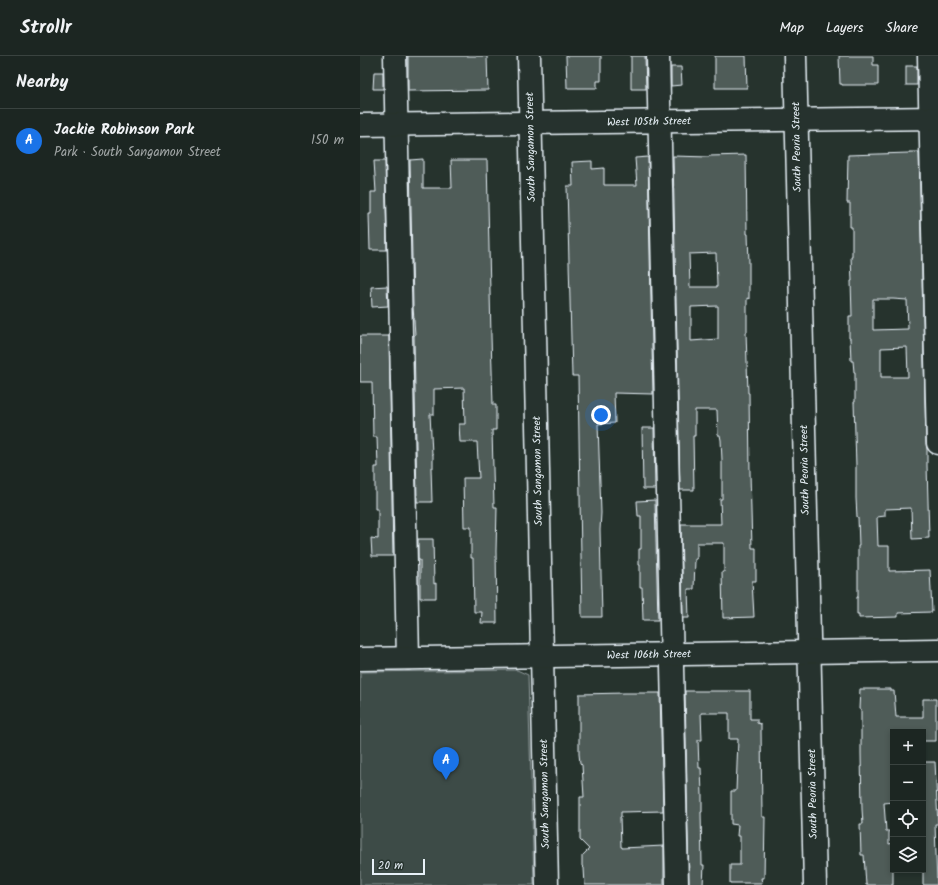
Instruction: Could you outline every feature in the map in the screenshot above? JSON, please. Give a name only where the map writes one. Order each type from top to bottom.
[{"type":"street","points":[[395,56],[408,658]]},
{"type":"street","name":"South Sangamon Street","points":[[529,56],[548,885]]},
{"type":"street","points":[[658,56],[677,885]]},
{"type":"street","name":"South Peoria Street","points":[[795,56],[815,885]]},
{"type":"street","points":[[929,56],[934,118],[938,443]]},
{"type":"street","name":"West 105th Street","points":[[360,126],[934,118]]},
{"type":"street","name":"West 106th Street","points":[[360,659],[938,650]]},
{"type":"shaded area","points":[[517,670],[528,675],[534,885],[360,885],[360,672]]},
{"type":"building","points":[[408,56],[487,56],[488,90],[408,91]]},
{"type":"building","points":[[566,56],[601,56],[601,81],[597,81],[597,88],[567,88]]},
{"type":"building","points":[[631,56],[645,56],[646,89],[631,89]]},
{"type":"building","points":[[715,56],[746,56],[747,88],[715,88]]},
{"type":"building","points":[[839,56],[873,56],[873,65],[878,65],[878,85],[840,84]]},
{"type":"building","points":[[906,66],[917,66],[917,85],[906,85]]},
{"type":"building","points":[[671,67],[681,67],[682,85],[671,86]]},
{"type":"building","points":[[374,72],[383,72],[383,89],[373,89]]},
{"type":"building","points":[[919,152],[929,538],[912,539],[911,508],[885,509],[885,516],[877,517],[878,546],[889,546],[889,571],[930,570],[932,612],[898,613],[898,617],[859,618],[859,614],[857,614],[859,546],[856,498],[854,402],[855,372],[853,361],[851,361],[849,338],[849,316],[852,316],[852,227],[850,227],[850,203],[847,203],[848,155]],"holes":[[[873,299],[907,300],[908,329],[873,330]],[[907,347],[908,377],[881,377],[881,348]]]},
{"type":"building","points":[[746,155],[749,299],[747,298],[746,332],[749,393],[752,548],[756,548],[756,581],[752,581],[754,617],[723,618],[722,572],[724,572],[724,543],[697,543],[694,589],[688,589],[689,618],[683,618],[681,524],[721,524],[720,499],[722,499],[722,460],[721,440],[720,435],[718,435],[717,410],[695,410],[695,436],[693,436],[694,490],[680,490],[673,156]],"holes":[[[716,253],[717,287],[690,287],[689,254]],[[718,306],[718,339],[691,341],[691,307]]]},
{"type":"building","points":[[648,157],[653,394],[614,393],[615,423],[598,424],[602,617],[582,617],[578,376],[572,376],[567,186],[573,186],[572,162],[592,161],[592,169],[604,168],[604,185],[637,185],[635,158]]},
{"type":"building","points":[[423,159],[423,188],[452,188],[451,160],[487,160],[493,405],[496,405],[496,430],[492,430],[494,507],[497,507],[497,623],[481,623],[482,612],[474,612],[471,527],[464,527],[463,478],[479,478],[477,442],[460,442],[459,424],[465,424],[464,388],[434,389],[434,414],[430,414],[433,454],[433,468],[431,468],[432,502],[417,502],[415,335],[410,160]]},
{"type":"building","points":[[374,161],[385,161],[387,250],[370,250],[369,214],[371,214],[371,192],[376,192]]},
{"type":"building","points":[[387,286],[388,306],[372,307],[371,287]]},
{"type":"building","points":[[360,336],[389,336],[393,556],[372,556],[371,538],[378,539],[378,509],[375,509],[375,467],[378,467],[377,437],[373,437],[372,382],[360,382]]},
{"type":"building","points":[[642,428],[654,428],[655,489],[643,489]]},
{"type":"building","points":[[655,500],[658,620],[643,620],[642,587],[640,587],[639,565],[639,549],[641,549],[641,516],[638,516],[637,501]]},
{"type":"building","points":[[418,539],[433,539],[434,584],[436,583],[436,598],[420,598],[420,560],[418,560]]},
{"type":"building","points":[[860,689],[891,689],[891,691],[894,691],[896,717],[923,717],[923,699],[936,699],[936,741],[926,741],[926,729],[890,729],[890,802],[884,803],[886,831],[889,831],[890,873],[893,873],[893,885],[866,885],[864,855],[861,855],[860,824],[863,824],[861,710],[859,709]]},
{"type":"building","points":[[685,691],[750,691],[750,719],[757,719],[757,723],[761,724],[762,817],[765,817],[764,878],[761,878],[762,883],[730,883],[730,865],[740,865],[740,836],[737,836],[738,825],[731,824],[731,791],[736,791],[738,739],[729,739],[729,713],[701,713],[702,740],[698,740],[702,795],[702,865],[704,865],[703,885],[689,884]]},
{"type":"building","points":[[660,693],[663,811],[621,812],[621,847],[664,846],[664,885],[585,885],[582,856],[589,849],[580,840],[580,797],[584,797],[582,765],[580,763],[579,754],[579,694]]},
{"type":"building","points":[[926,762],[935,762],[938,824],[935,824],[937,885],[923,885],[923,873],[926,873]]},
{"type":"place","name":"Jackie Robinson Park","points":[[446,780]]}]
